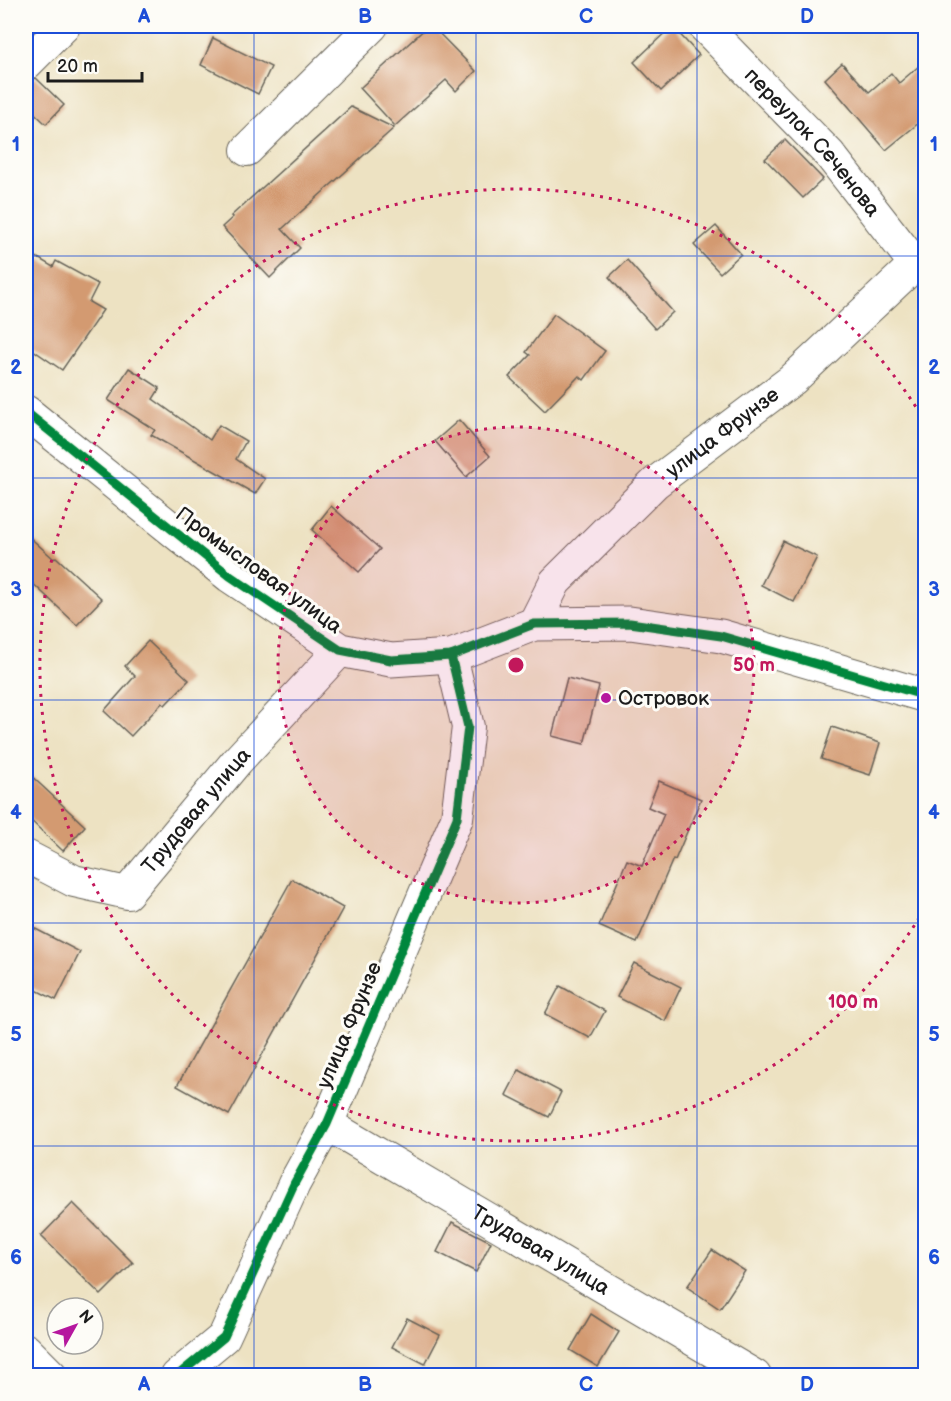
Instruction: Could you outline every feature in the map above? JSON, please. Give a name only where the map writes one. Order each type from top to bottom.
[{"type":"street","points":[[26,64],[64,26]]},
{"type":"street","points":[[247,150],[372,26]]},
{"type":"street","name":"переулок Сеченова","points":[[704,26],[830,155],[920,259]]},
{"type":"street","name":"улица Фрунзе","points":[[534,624],[555,582],[655,483],[792,380],[920,259]]},
{"type":"street","name":"Промысловая улица","points":[[26,412],[230,576],[340,650],[391,660],[451,656],[534,624],[630,623],[721,636],[926,696]]},
{"type":"street","name":"Трудовая улица","points":[[26,856],[74,881],[127,893],[237,761],[340,650]]},
{"type":"street","name":"улица Фрунзе","points":[[177,1376],[224,1336],[294,1184],[327,1124],[457,818],[468,727],[451,656]]},
{"type":"street","name":"Трудовая улица","points":[[327,1124],[755,1376]]},
{"type":"street","points":[[26,1350],[52,1376]]},
{"type":"building","points":[[428,26],[432,26],[476,71],[456,91],[446,80],[395,126],[360,88]]},
{"type":"building","points":[[672,26],[699,55],[661,91],[634,62]]},
{"type":"building","points":[[213,38],[271,67],[258,94],[201,65]]},
{"type":"building","points":[[926,60],[926,117],[886,150],[825,79],[842,63],[869,92],[891,73],[899,83]]},
{"type":"building","points":[[36,78],[64,105],[46,124],[26,105],[26,81]]},
{"type":"building","points":[[351,107],[394,128],[282,229],[300,248],[270,278],[222,227],[233,217],[231,216]]},
{"type":"building","points":[[785,140],[823,179],[803,198],[765,159]]},
{"type":"building","points":[[716,226],[741,254],[720,273],[694,245]]},
{"type":"building","points":[[26,251],[53,267],[56,261],[98,284],[89,302],[103,310],[62,370],[26,345]]},
{"type":"building","points":[[627,260],[673,312],[655,329],[609,277]]},
{"type":"building","points":[[554,314],[605,351],[584,380],[579,376],[545,411],[509,377],[530,355],[526,352]]},
{"type":"building","points":[[129,368],[160,388],[153,399],[210,440],[219,425],[246,441],[236,459],[265,479],[255,494],[151,435],[155,430],[108,400]]},
{"type":"building","points":[[459,420],[490,456],[466,477],[435,441]]},
{"type":"building","points":[[331,506],[380,549],[359,572],[312,530]]},
{"type":"building","points":[[26,534],[54,559],[56,557],[102,599],[77,625],[26,577]]},
{"type":"building","points":[[783,541],[817,557],[794,602],[761,585]]},
{"type":"building","points":[[148,641],[189,680],[165,705],[162,703],[131,736],[104,711],[135,676],[125,666]]},
{"type":"building","points":[[567,678],[599,686],[584,744],[552,736]]},
{"type":"building","points":[[832,727],[880,743],[870,775],[821,759]]},
{"type":"building","points":[[26,771],[85,826],[63,851],[26,816]]},
{"type":"building","points":[[659,781],[701,799],[637,943],[599,926],[627,860],[642,866],[664,814],[648,807]]},
{"type":"building","points":[[292,879],[343,908],[229,1115],[177,1086]]},
{"type":"building","points":[[26,924],[80,952],[56,1000],[26,985]]},
{"type":"building","points":[[634,963],[681,987],[665,1021],[617,997]]},
{"type":"building","points":[[560,986],[605,1011],[590,1038],[545,1014]]},
{"type":"building","points":[[519,1070],[561,1092],[549,1117],[506,1095]]},
{"type":"building","points":[[73,1203],[133,1263],[101,1295],[41,1236]]},
{"type":"building","points":[[452,1222],[491,1242],[476,1272],[437,1252]]},
{"type":"building","points":[[712,1250],[745,1271],[720,1309],[687,1287]]},
{"type":"building","points":[[591,1314],[619,1332],[598,1367],[570,1350]]},
{"type":"building","points":[[407,1318],[440,1335],[425,1364],[392,1347]]},
{"type":"cycle path","points":[[26,412],[230,576],[340,650],[391,660],[451,656],[534,624],[630,623],[721,636],[926,696]]},
{"type":"cycle path","points":[[177,1376],[224,1337],[294,1184],[327,1124],[457,818],[468,727],[451,656]]},
{"type":"place","name":"Островок","points":[[606,698]]}]
